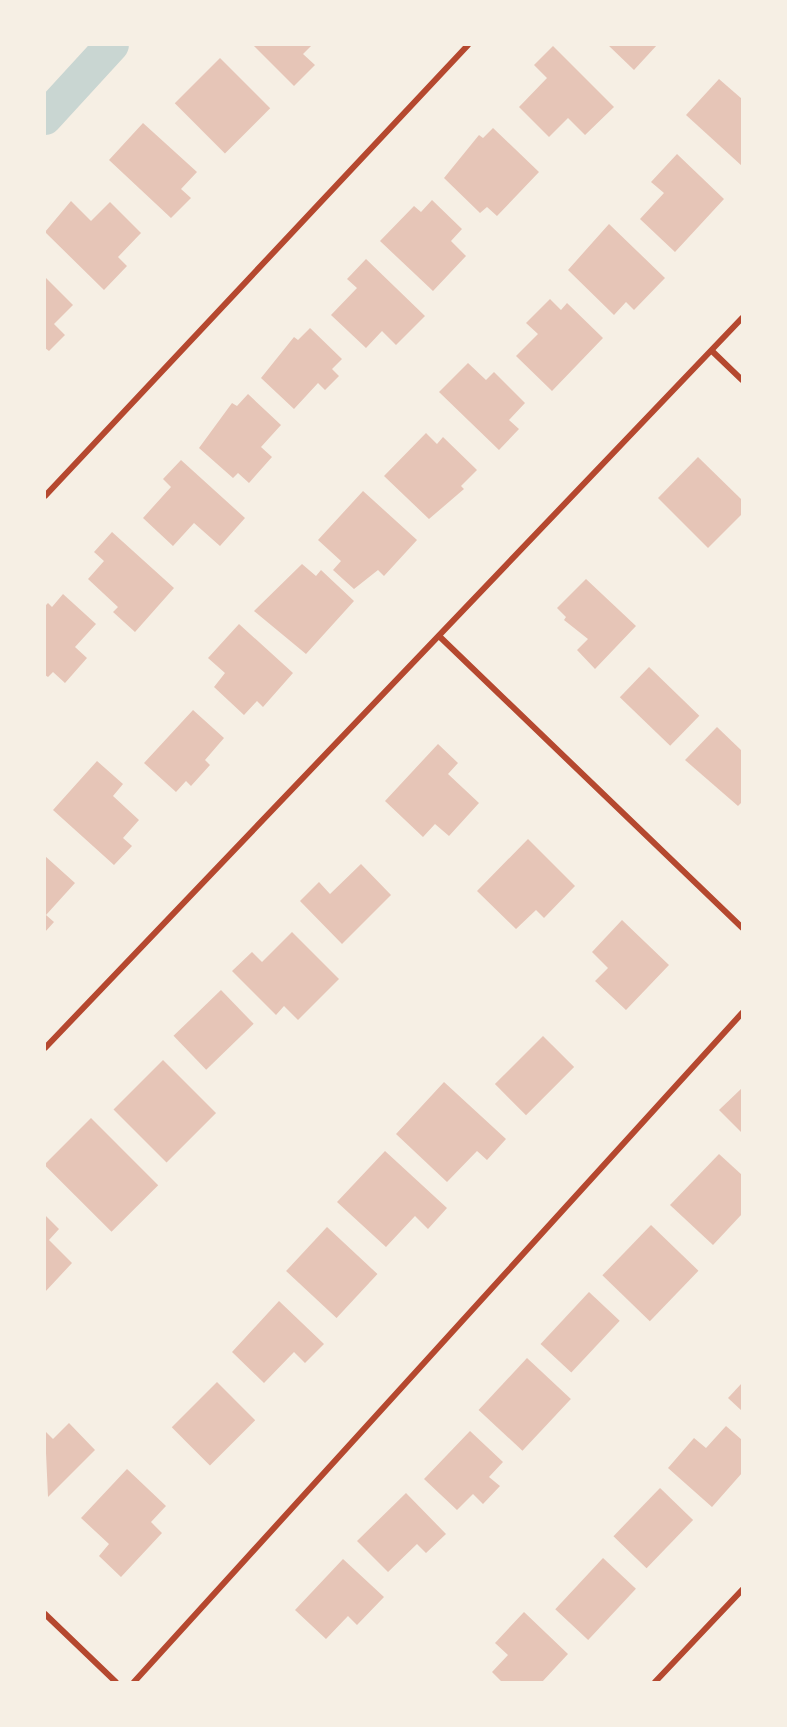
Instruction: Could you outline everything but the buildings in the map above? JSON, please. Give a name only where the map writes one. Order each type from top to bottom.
[{"type":"street","points":[[45,496],[468,45]]},
{"type":"street","points":[[45,1048],[742,318]]},
{"type":"street","points":[[712,351],[742,380]]},
{"type":"street","points":[[439,636],[742,928]]},
{"type":"street","points":[[134,1682],[742,1013]]},
{"type":"street","points":[[654,1682],[742,1590]]},
{"type":"street","points":[[45,1614],[116,1682]]},
{"type":"waterway","points":[[45,118],[112,45]]}]
